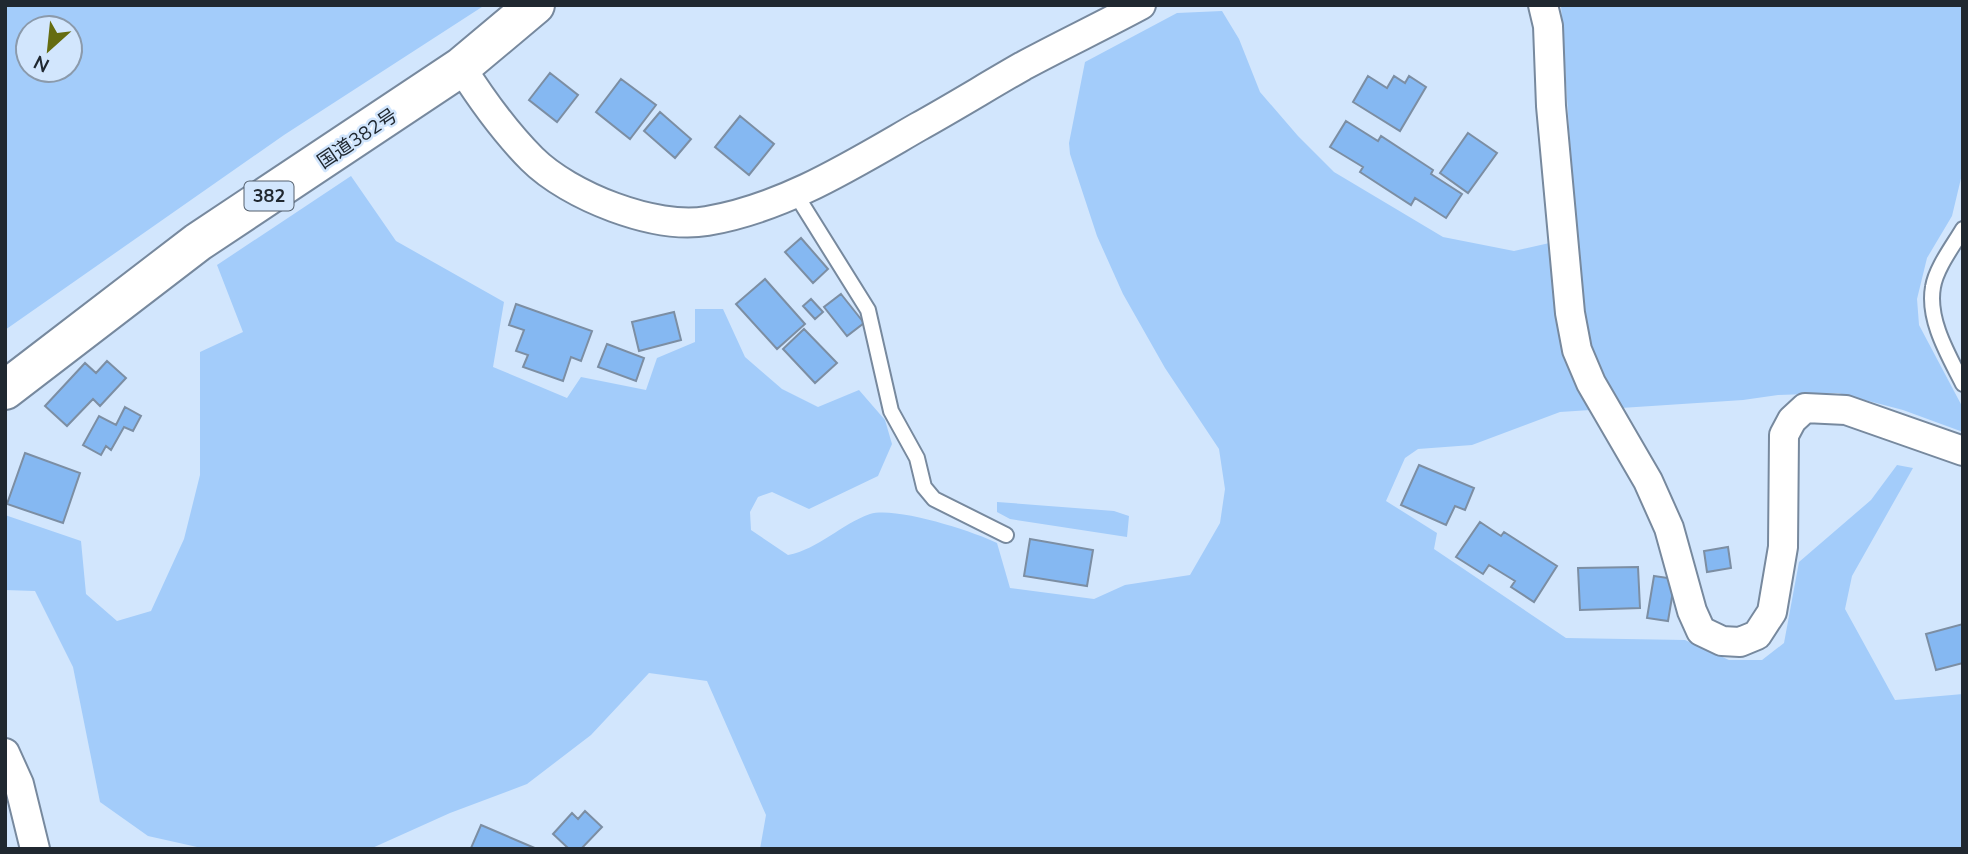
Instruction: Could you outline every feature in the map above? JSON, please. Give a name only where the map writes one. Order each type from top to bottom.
[{"type":"highway","name":"国道382号","points":[[5,390],[198,242],[461,67],[535,5]]},
{"type":"street","points":[[461,67],[482,98],[534,162],[598,201],[632,214],[665,221],[705,222],[760,208],[830,177],[1024,65],[1141,5]]},
{"type":"street","points":[[1543,5],[1548,26],[1551,106],[1570,313],[1577,350],[1591,383],[1648,481],[1664,516],[1678,556],[1692,611],[1701,631],[1722,641],[1740,642],[1757,635],[1772,612],[1783,547],[1784,435],[1791,420],[1805,408],[1846,411],[1963,451]]},
{"type":"street","points":[[5,753],[19,784],[35,849]]},
{"type":"lane","points":[[795,193],[868,310],[891,411],[917,458],[924,487],[934,499],[1006,535]]},
{"type":"lane","points":[[1963,229],[1933,286],[1933,310],[1941,338],[1963,384]]},
{"type":"shaded area","points":[[5,5],[485,5],[284,135],[5,330]]},
{"type":"shaded area","points":[[1561,5],[1963,5],[1963,170],[1952,216],[1927,258],[1917,299],[1919,325],[1963,408],[1963,432],[1903,410],[1838,393],[1560,412],[1472,445],[1418,449],[1405,458],[1386,501],[1437,533],[1434,549],[1566,638],[1685,640],[1729,660],[1762,660],[1784,643],[1799,562],[1871,500],[1897,465],[1913,468],[1852,576],[1845,609],[1895,700],[1963,694],[1963,849],[760,849],[766,815],[707,681],[649,673],[591,735],[527,784],[450,813],[370,849],[206,849],[148,836],[100,802],[73,667],[35,591],[5,590],[5,515],[81,541],[86,594],[117,621],[151,611],[184,539],[200,475],[200,352],[243,332],[217,265],[351,176],[396,241],[504,302],[493,367],[567,398],[581,377],[646,390],[657,358],[695,342],[695,309],[723,309],[745,357],[782,389],[818,407],[859,390],[885,420],[892,444],[878,476],[809,509],[772,492],[758,497],[750,512],[751,530],[788,555],[820,542],[859,518],[882,512],[897,513],[953,526],[997,543],[1010,588],[1094,599],[1125,585],[1190,575],[1220,523],[1225,489],[1219,449],[1165,368],[1123,294],[1097,236],[1070,154],[1069,143],[1085,62],[1177,13],[1222,11],[1239,39],[1260,92],[1334,172],[1443,237],[1514,251],[1576,237]]},
{"type":"shaded area","points":[[997,502],[1114,511],[1129,516],[1127,537],[1010,519],[997,512]]},
{"type":"building","points":[[550,73],[578,95],[557,122],[529,100]]},
{"type":"building","points":[[1368,76],[1387,88],[1394,76],[1405,83],[1409,76],[1426,87],[1400,131],[1353,102]]},
{"type":"building","points":[[621,79],[656,105],[630,139],[596,112]]},
{"type":"building","points":[[660,112],[691,139],[675,158],[644,131]]},
{"type":"building","points":[[740,116],[774,144],[749,175],[715,147]]},
{"type":"building","points":[[1346,121],[1378,141],[1381,136],[1433,170],[1431,174],[1462,194],[1446,218],[1415,198],[1411,205],[1360,172],[1363,167],[1330,147]]},
{"type":"building","points":[[1468,133],[1497,153],[1468,193],[1440,173]]},
{"type":"building","points":[[801,238],[828,269],[813,283],[785,252]]},
{"type":"building","points":[[765,279],[805,324],[777,349],[736,304]]},
{"type":"building","points":[[841,294],[864,323],[847,336],[824,307]]},
{"type":"building","points":[[811,299],[823,312],[815,319],[803,306]]},
{"type":"building","points":[[516,304],[592,331],[581,361],[571,357],[563,381],[523,367],[528,355],[516,351],[524,330],[509,325]]},
{"type":"building","points":[[674,312],[681,340],[639,351],[632,322]]},
{"type":"building","points":[[804,329],[837,363],[815,383],[783,349]]},
{"type":"building","points":[[607,344],[644,358],[636,381],[598,367]]},
{"type":"building","points":[[107,361],[126,378],[100,406],[93,399],[67,426],[45,406],[85,363],[96,373]]},
{"type":"building","points":[[125,407],[141,416],[133,431],[124,427],[111,450],[106,446],[101,455],[83,445],[99,416],[116,425]]},
{"type":"building","points":[[25,453],[80,473],[63,523],[7,504]]},
{"type":"building","points":[[1419,465],[1474,488],[1465,510],[1455,506],[1446,525],[1401,505]]},
{"type":"building","points":[[1480,522],[1501,536],[1504,532],[1557,566],[1534,602],[1511,587],[1515,581],[1489,565],[1483,574],[1456,557]]},
{"type":"building","points":[[1030,539],[1093,550],[1087,586],[1024,576]]},
{"type":"building","points":[[1728,547],[1731,568],[1707,572],[1704,551]]},
{"type":"building","points":[[1638,567],[1640,608],[1580,610],[1578,568]]},
{"type":"building","points":[[1654,576],[1675,579],[1668,621],[1647,618]]},
{"type":"building","points":[[1963,624],[1963,663],[1936,670],[1926,634]]},
{"type":"building","points":[[585,811],[602,827],[581,849],[569,849],[553,834],[572,813],[578,819]]},
{"type":"building","points":[[481,825],[537,849],[471,848]]}]
